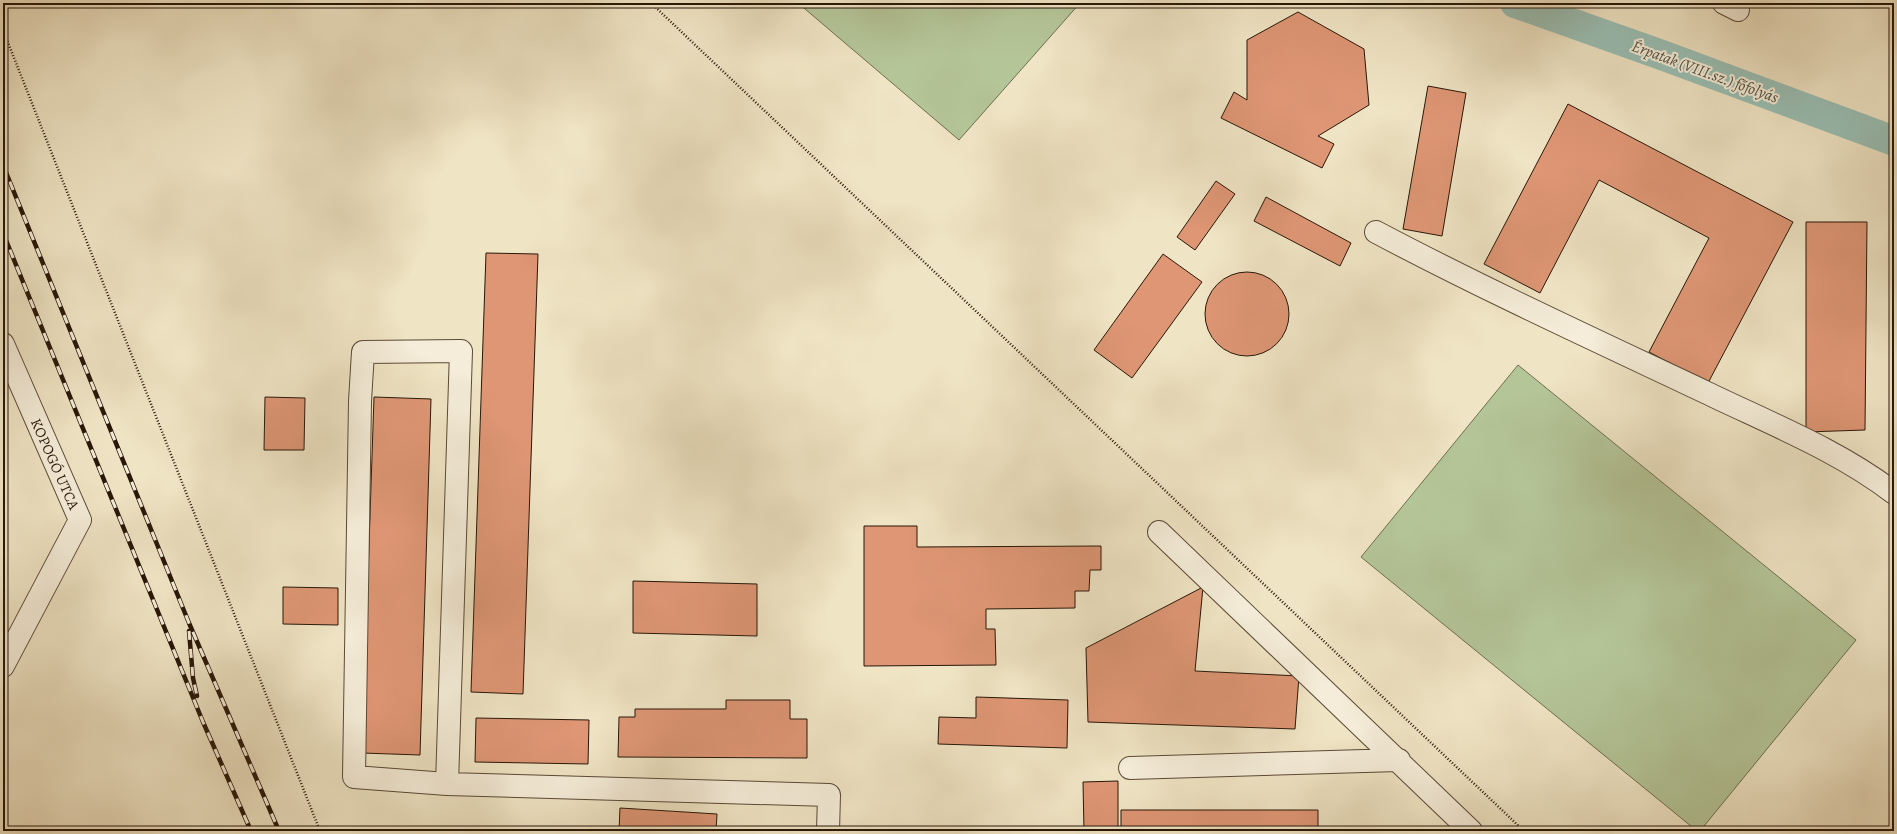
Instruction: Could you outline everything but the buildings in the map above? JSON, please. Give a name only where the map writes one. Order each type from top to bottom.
[{"type":"street","points":[[1376,232],[1449,270],[1790,433],[1867,473],[1894,493]]},
{"type":"street","name":"KOPOGÓ UTCA","points":[[3,344],[80,520],[3,666]]},
{"type":"street","points":[[447,784],[461,351],[363,352],[360,401],[354,776],[447,784],[829,795],[828,831]]},
{"type":"street","points":[[1159,532],[1472,831]]},
{"type":"street","points":[[1130,768],[1399,760]]},
{"type":"path","points":[[651,3],[1524,831]]},
{"type":"path","points":[[3,30],[320,831]]},
{"type":"green space","points":[[798,3],[1080,3],[959,140]]},
{"type":"green space","points":[[1518,365],[1856,640],[1700,831],[1697,831],[1361,557]]},
{"type":"waterway","name":"Érpatak (VIII.sz.) főfolyás","points":[[1515,3],[1659,54],[1894,141]]},
{"type":"railway","points":[[3,165],[189,623],[279,831]]},
{"type":"railway","points":[[3,233],[203,722],[251,831]]},
{"type":"railway","points":[[189,631],[193,678],[197,696]]}]
